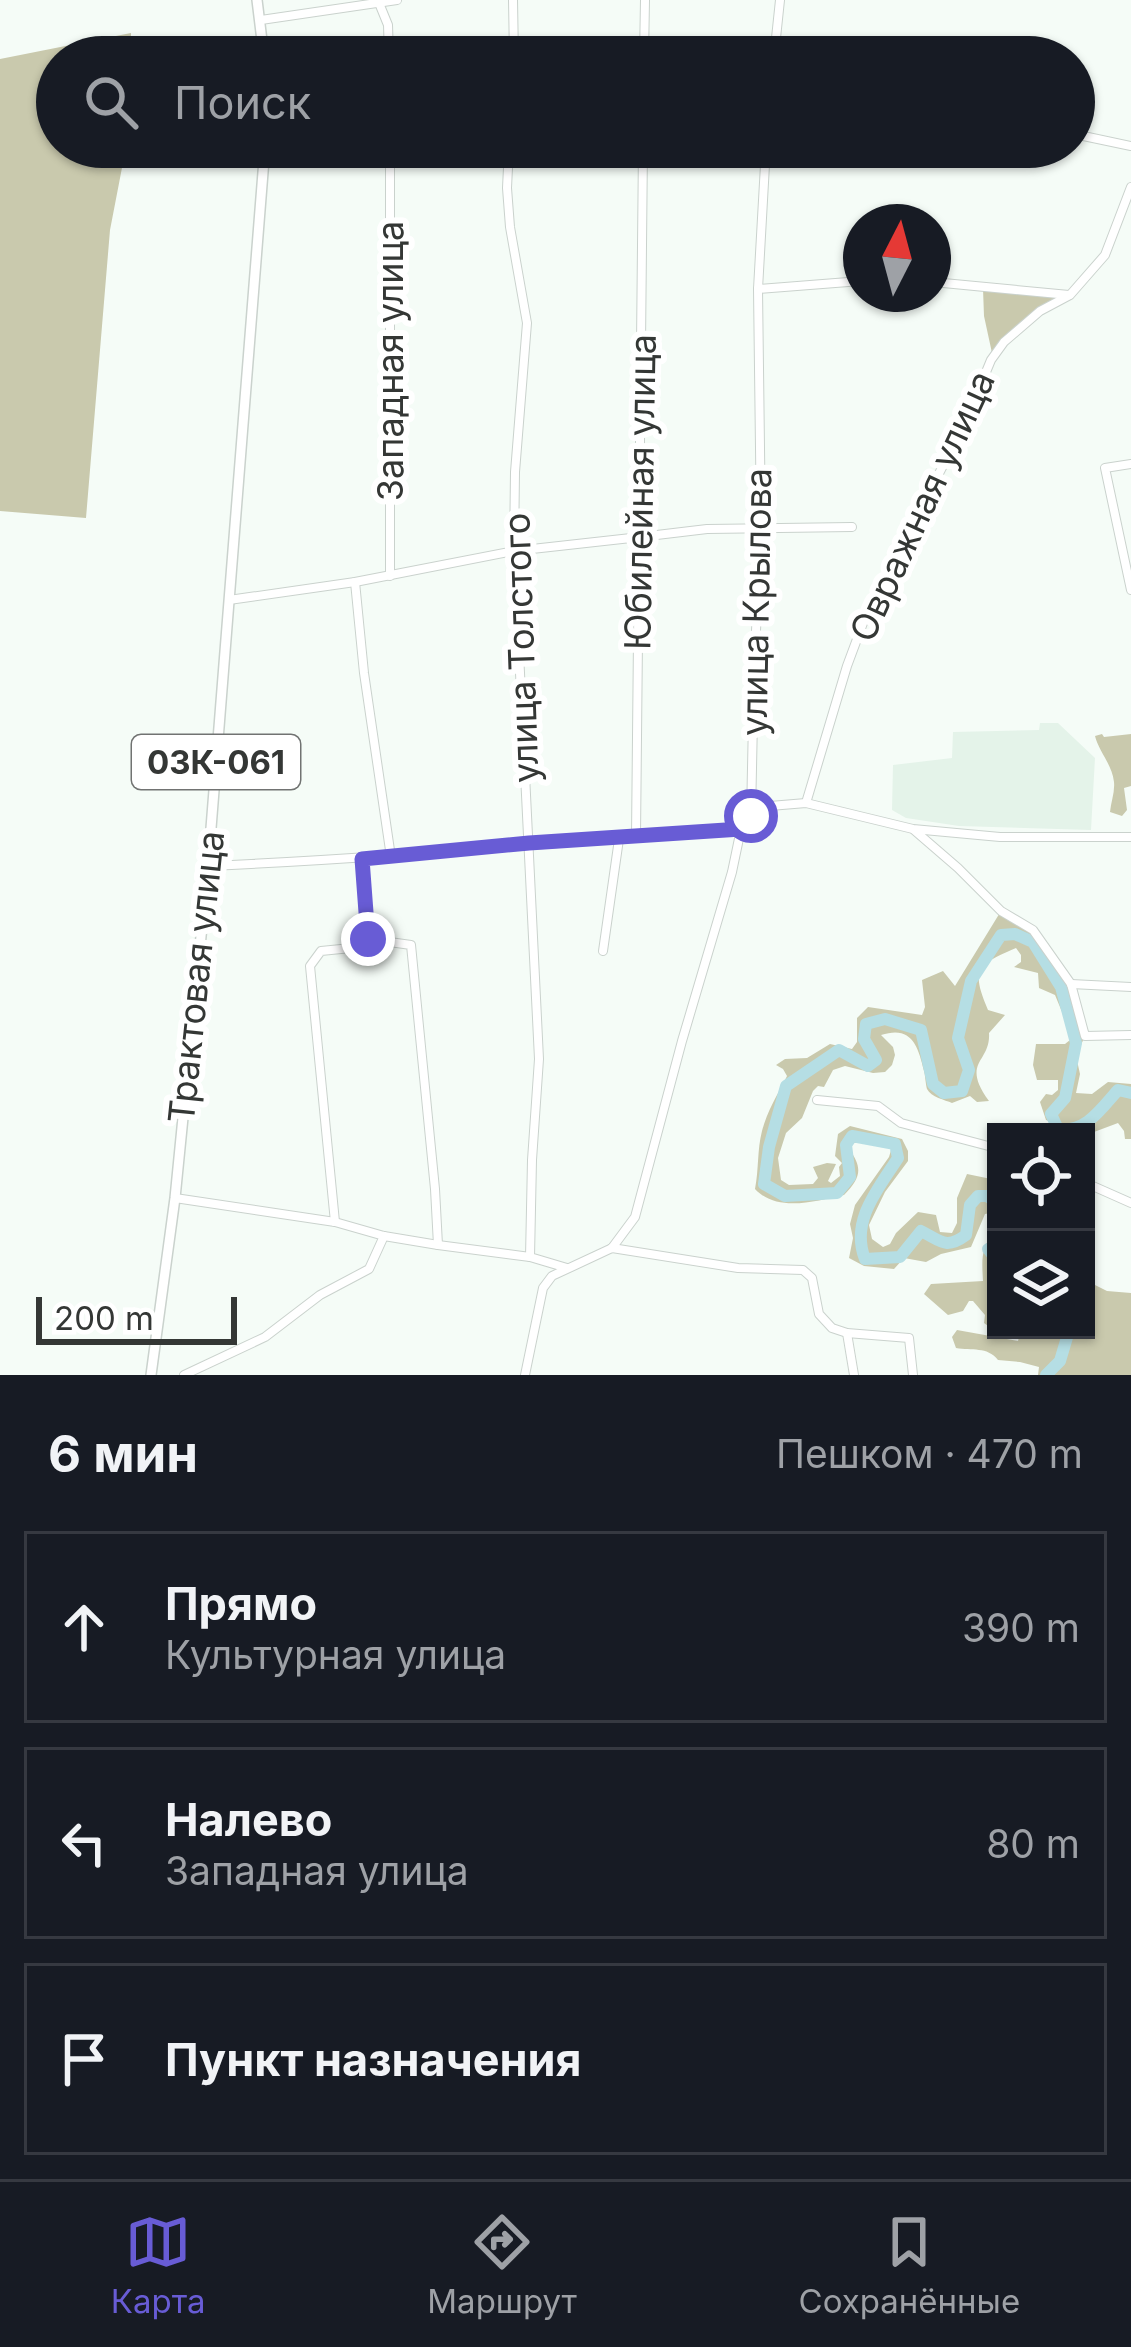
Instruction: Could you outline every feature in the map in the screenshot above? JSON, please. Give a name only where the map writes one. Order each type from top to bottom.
[{"type":"main road","points":[[256,0],[262,36]]},
{"type":"main road","name":"Трактовая улица","points":[[151,1375],[175,1198],[208,866],[263,168]]},
{"type":"street","points":[[261,20],[397,0]]},
{"type":"street","points":[[513,0],[514,36]]},
{"type":"street","points":[[644,36],[645,0]]},
{"type":"street","points":[[776,36],[780,0]]},
{"type":"street","points":[[379,3],[388,36]]},
{"type":"street","points":[[1095,138],[1131,146]]},
{"type":"street","name":"Западная улица","points":[[389,168],[390,576]]},
{"type":"street","name":"улица Толстого","points":[[508,168],[510,226],[527,323],[514,551],[539,1059],[530,1256]]},
{"type":"street","name":"Юбилейная улица","points":[[637,836],[644,168]]},
{"type":"street","name":"улица Крылова","points":[[751,816],[760,527],[758,290],[765,168]]},
{"type":"street","name":"Овражная улица","points":[[806,802],[866,615],[964,425],[991,360],[1040,311],[1070,295],[1105,255],[1131,187]]},
{"type":"street","points":[[758,290],[843,283]]},
{"type":"street","points":[[951,285],[1070,295]]},
{"type":"street","points":[[1131,464],[1105,468],[1131,590]]},
{"type":"street","points":[[229,601],[514,551],[707,529],[852,527]]},
{"type":"street","points":[[355,582],[391,856]]},
{"type":"street","points":[[525,1375],[543,1288],[551,1276],[612,1248],[635,1217],[741,829],[751,816],[770,806],[806,802],[913,829],[1000,837],[1131,837]]},
{"type":"street","points":[[208,866],[362,859],[741,829]]},
{"type":"street","points":[[913,829],[1001,911],[1033,930],[1071,984],[1085,1036],[1131,1035]]},
{"type":"street","points":[[603,951],[619,838]]},
{"type":"street","points":[[362,859],[368,939]]},
{"type":"street","points":[[335,1222],[310,966],[321,951],[351,948],[368,939],[411,945],[438,1246]]},
{"type":"street","points":[[1071,984],[1131,987]]},
{"type":"street","points":[[817,1100],[878,1106],[902,1123],[987,1146]]},
{"type":"street","points":[[1095,1188],[1131,1202]]},
{"type":"street","points":[[175,1198],[335,1222],[438,1246],[530,1256],[567,1268]]},
{"type":"street","points":[[184,1375],[265,1337],[320,1295],[369,1269],[384,1236]]},
{"type":"street","points":[[612,1248],[738,1268],[803,1270],[812,1278],[819,1314],[832,1328],[909,1338],[913,1375]]},
{"type":"street","points":[[848,1333],[854,1375]]},
{"type":"shaded area","points":[[1040,723],[1058,723],[1095,758],[1091,830],[959,826],[906,818],[892,810],[893,765],[952,758],[953,732],[1039,730]]},
{"type":"green space","points":[[36,52],[36,168],[122,168],[110,230],[86,518],[0,511],[0,59]]},
{"type":"green space","points":[[983,289],[1058,298],[1019,323],[992,353]]},
{"type":"green space","points":[[1131,734],[1131,786],[1124,788],[1127,810],[1122,816],[1110,812],[1113,776],[1095,736]]},
{"type":"green space","points":[[1001,911],[1031,929],[1071,984],[1085,1036],[1076,1056],[1080,1074],[1076,1093],[1092,1094],[1108,1082],[1131,1084],[1131,1139],[1125,1139],[1118,1123],[1095,1132],[1095,1123],[1046,1120],[1040,1102],[1058,1090],[1058,1080],[1037,1080],[1036,1044],[1065,1044],[1070,1031],[1055,995],[1039,988],[1038,973],[1014,967],[1021,962],[1016,948],[1003,954],[985,965],[979,977],[988,1010],[1005,1015],[989,1033],[977,1070],[989,1101],[977,1102],[970,1096],[952,1103],[932,1094],[912,1040],[891,1033],[881,1035],[895,1055],[885,1072],[845,1066],[833,1070],[824,1087],[813,1091],[802,1118],[786,1133],[778,1158],[781,1180],[789,1185],[813,1184],[818,1178],[813,1167],[827,1163],[836,1164],[828,1181],[840,1176],[842,1163],[835,1156],[838,1134],[850,1126],[902,1139],[908,1161],[869,1225],[872,1239],[883,1247],[918,1212],[936,1215],[940,1232],[952,1233],[957,1198],[967,1174],[987,1178],[987,1214],[971,1247],[926,1262],[904,1258],[894,1269],[864,1266],[849,1258],[850,1224],[855,1205],[892,1147],[852,1143],[849,1149],[858,1173],[844,1195],[797,1203],[764,1196],[755,1189],[760,1138],[787,1076],[776,1065],[785,1059],[807,1058],[830,1044],[852,1049],[857,1042],[857,1018],[868,1007],[922,1015],[922,980],[943,971],[955,986]]},
{"type":"green space","points":[[987,1244],[987,1325],[973,1301],[963,1311],[948,1315],[924,1294],[931,1284],[983,1281]]},
{"type":"green space","points":[[1095,1285],[1131,1293],[1131,1375],[1038,1375],[1039,1367],[956,1348],[952,1337],[957,1330],[1018,1341],[1095,1339]]},
{"type":"waterway","points":[[987,1196],[978,1196],[970,1205],[966,1235],[953,1242],[921,1231],[900,1257],[865,1259],[861,1245],[864,1219],[898,1158],[895,1144],[852,1136],[846,1145],[850,1177],[837,1193],[785,1196],[764,1184],[786,1086],[839,1050],[868,1066],[876,1060],[864,1039],[866,1024],[885,1019],[921,1030],[933,1084],[944,1093],[962,1091],[969,1070],[958,1038],[971,981],[1001,935],[1015,934],[1033,942],[1061,987],[1076,1043],[1065,1098],[1051,1114],[1055,1123]]},
{"type":"waterway","points":[[1085,1123],[1118,1090],[1131,1093]]},
{"type":"waterway","points":[[1046,1375],[1060,1361],[1067,1339]]},
{"type":"route","points":[[368,939],[362,859],[741,829],[751,816]]}]
